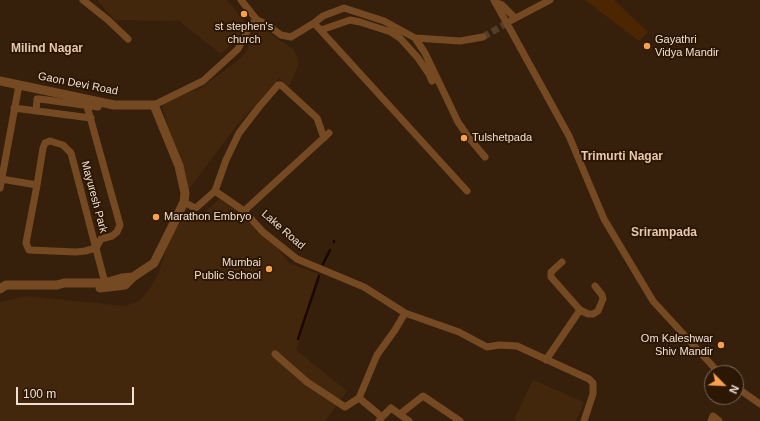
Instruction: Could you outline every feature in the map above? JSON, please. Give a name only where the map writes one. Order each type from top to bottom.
[{"type":"street","points":[[82,0],[108,20],[128,39]]},
{"type":"street","points":[[241,0],[257,20],[266,24],[282,35],[292,37],[323,16],[344,8],[384,20],[415,38],[425,53],[458,122],[485,157]]},
{"type":"street","points":[[494,1],[502,5],[513,19],[550,0]]},
{"type":"street","points":[[494,1],[569,136],[604,219],[653,301],[712,365]]},
{"type":"street","name":"Gaon Devi Road","points":[[0,81],[86,103],[154,105],[203,81],[238,49],[251,24],[257,20]]},
{"type":"street","points":[[321,30],[350,20],[391,32],[400,38],[418,58],[432,81]]},
{"type":"street","points":[[314,23],[467,191]]},
{"type":"street","points":[[415,38],[460,41],[483,37]]},
{"type":"street","points":[[0,188],[19,85]]},
{"type":"street","points":[[184,202],[195,208],[215,191],[226,160],[240,133],[259,107],[278,85],[317,118],[327,135],[244,211]]},
{"type":"street","points":[[36,111],[37,99],[86,103],[98,107]]},
{"type":"street","points":[[86,103],[120,225],[117,232],[112,236],[101,240],[96,248],[105,284]]},
{"type":"street","points":[[45,282],[125,285],[133,277],[154,263],[184,202],[185,193],[179,166],[154,105]]},
{"type":"street","points":[[14,108],[91,118]]},
{"type":"street","name":"Mayuresh Park","points":[[37,185],[42,148],[45,143],[50,141],[63,145],[71,153],[96,248]]},
{"type":"street","points":[[1,179],[37,185],[26,243],[27,248],[32,251],[76,252],[96,248]]},
{"type":"street","name":"Lake Road","points":[[215,191],[244,211],[263,232],[297,259],[364,287],[405,313],[459,332],[487,347],[500,345],[517,346],[593,383],[593,394],[584,421]]},
{"type":"street","points":[[562,262],[551,272],[551,277],[580,310],[588,314],[593,314],[598,311],[603,299],[602,295],[595,286]]},
{"type":"street","points":[[0,289],[6,285],[57,285],[63,288],[105,284]]},
{"type":"street","points":[[546,360],[580,310]]},
{"type":"street","points":[[275,354],[307,382],[345,407],[359,398],[377,355],[405,313]]},
{"type":"street","points":[[744,393],[760,404]]},
{"type":"street","points":[[400,414],[423,396],[460,421]]},
{"type":"street","points":[[359,398],[381,419],[391,408],[409,421]]},
{"type":"street","points":[[711,421],[713,416],[719,421]]},
{"type":"shaded area","points":[[97,0],[227,0],[244,21],[239,37],[221,54],[179,21],[114,20]]},
{"type":"shaded area","points":[[585,0],[614,0],[648,32],[639,41]]},
{"type":"shaded area","points":[[259,26],[294,50],[299,63],[289,87],[279,78],[234,129],[188,190],[162,107],[166,101],[201,88],[237,61],[246,53],[255,27]]},
{"type":"shaded area","points":[[219,199],[264,231],[289,263],[318,274],[317,282],[308,306],[311,307],[296,350],[347,391],[325,421],[0,421],[0,302],[26,296],[125,306],[139,301],[150,288],[159,272],[166,250],[180,218],[196,220]]},
{"type":"shaded area","points":[[533,380],[584,402],[576,421],[514,420]]},
{"type":"waterway","points":[[323,264],[330,250]]},
{"type":"waterway","points":[[298,339],[319,276]]},
{"type":"tunnel","points":[[483,37],[512,20]]},
{"type":"place","name":"st stephen's church","points":[[244,14]]},
{"type":"place","name":"Gayathri Vidya Mandir","points":[[647,46]]},
{"type":"place","name":"Tulshetpada","points":[[464,138]]},
{"type":"place","name":"Marathon Embryo","points":[[156,217]]},
{"type":"place","name":"Mumbai Public School","points":[[269,269]]},
{"type":"place","name":"Om Kaleshwar Shiv Mandir","points":[[721,345]]},
{"type":"district","name":"Milind Nagar","points":[[47,49]]},
{"type":"district","name":"Trimurti Nagar","points":[[622,157]]},
{"type":"district","name":"Srirampada","points":[[664,233]]}]
